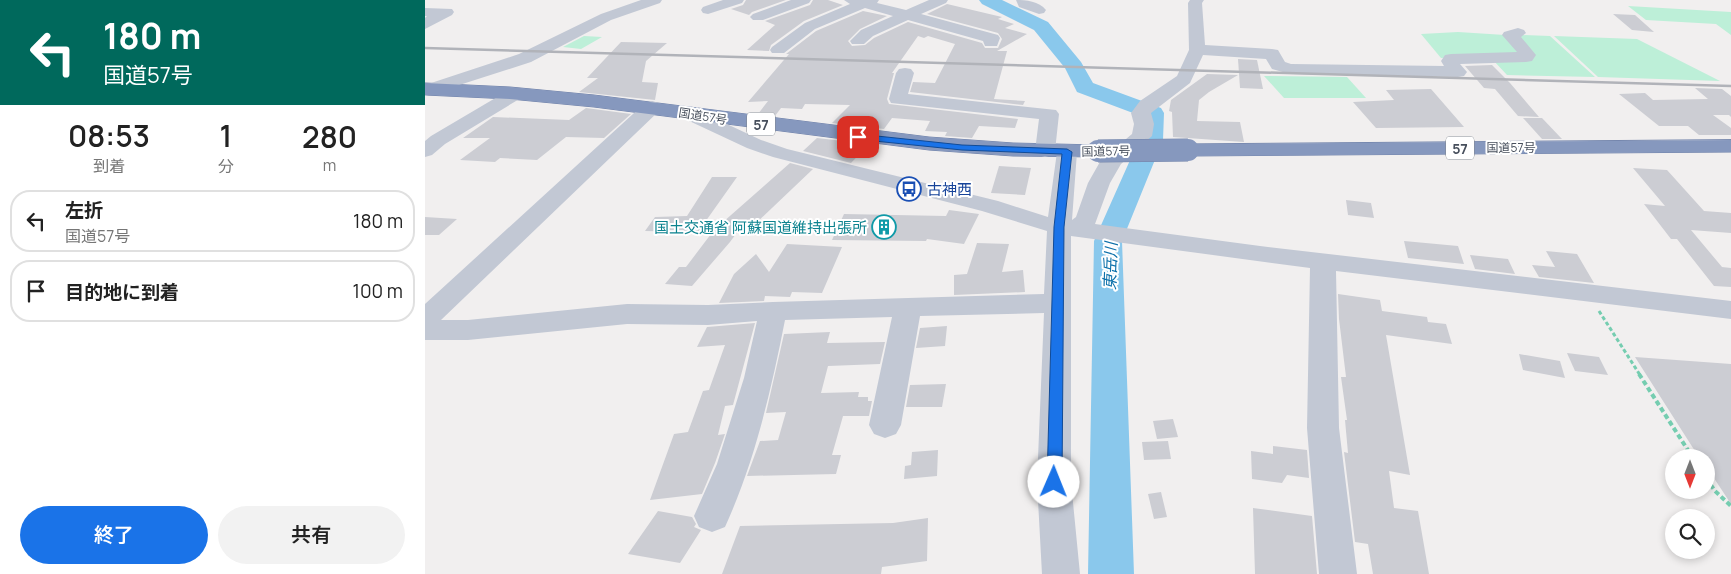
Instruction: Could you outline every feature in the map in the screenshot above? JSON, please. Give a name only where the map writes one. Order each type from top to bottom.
[{"type":"highway","name":"国道57号","points":[[426,90],[515,94],[652,107],[693,115],[781,127],[962,147],[1099,151],[1731,146]]},
{"type":"street","points":[[426,90],[525,58],[617,6],[655,0]]},
{"type":"street","points":[[708,10],[737,0]]},
{"type":"street","points":[[758,17],[805,0]]},
{"type":"street","points":[[858,41],[867,33],[877,28],[941,0]]},
{"type":"street","points":[[1023,0],[1024,4],[1039,10]]},
{"type":"street","points":[[1073,229],[1086,220],[1099,183],[1112,160],[1142,136],[1144,109],[1185,79],[1197,50],[1195,3],[1197,0]]},
{"type":"street","points":[[777,50],[810,26],[863,1],[992,38],[991,43]]},
{"type":"street","points":[[425,12],[447,12],[425,24]]},
{"type":"street","points":[[877,28],[899,34]]},
{"type":"street","points":[[1197,50],[1272,54],[1278,65],[1290,70],[1344,69],[1458,72],[1449,61],[1451,59],[1526,57],[1528,55],[1510,35],[1518,33]]},
{"type":"street","points":[[905,73],[898,99],[1049,114],[1073,229],[1058,303],[1054,482],[1061,574]]},
{"type":"street","points":[[425,151],[438,140],[515,94]]},
{"type":"street","points":[[425,318],[446,301],[591,162],[652,107]]},
{"type":"street","points":[[693,115],[754,144],[780,153],[991,206],[1021,217],[1073,229],[1731,310]]},
{"type":"street","points":[[754,144],[760,133],[781,127]]},
{"type":"street","points":[[1323,261],[1323,428],[1339,574]]},
{"type":"street","points":[[425,330],[468,330],[627,314],[708,315],[773,311],[1058,303]]},
{"type":"street","points":[[885,425],[908,307]]},
{"type":"street","points":[[712,516],[734,464],[759,378],[773,311]]},
{"type":"path","points":[[1588,293],[1687,449]]},
{"type":"path","points":[[1715,491],[1731,506]]},
{"type":"green space","points":[[1628,6],[1731,12],[1731,35],[1716,24],[1646,20]]},
{"type":"green space","points":[[1458,32],[1505,35],[1522,54],[1441,58],[1421,34]]},
{"type":"green space","points":[[1521,35],[1550,36],[1595,77],[1507,75],[1493,60],[1525,60],[1515,37]]},
{"type":"green space","points":[[584,36],[602,37],[581,49],[563,47]]},
{"type":"green space","points":[[1554,36],[1637,39],[1720,81],[1598,77]]},
{"type":"green space","points":[[1264,76],[1347,77],[1366,98],[1284,98]]},
{"type":"building","points":[[746,0],[786,0],[752,12],[749,15],[731,9],[743,5]]},
{"type":"building","points":[[813,0],[828,0],[843,5],[804,21],[771,45],[769,51],[747,50],[775,25],[765,21],[810,5]]},
{"type":"building","points":[[947,4],[1002,17],[998,19],[1014,24],[1005,28],[1027,34],[997,51],[1007,51],[994,99],[1025,101],[1023,105],[910,92],[913,82],[935,83],[955,44],[928,36],[924,38],[918,36],[892,73],[894,73],[887,99],[889,104],[1018,119],[1015,128],[979,126],[972,138],[945,136],[947,132],[925,131],[930,121],[892,118],[884,129],[832,123],[850,105],[805,104],[802,109],[781,108],[775,116],[758,114],[768,101],[748,102],[789,54],[786,54],[816,31],[863,11],[887,16],[860,29],[848,41],[852,46],[865,45],[874,38],[908,22],[982,43],[985,48],[998,48],[1002,39],[998,33],[927,14]]},
{"type":"building","points":[[1613,14],[1635,15],[1654,32],[1632,30]]},
{"type":"building","points":[[621,42],[667,43],[646,61],[642,82],[658,83],[655,100],[579,92],[598,78],[587,78]]},
{"type":"building","points":[[1238,59],[1257,60],[1263,89],[1240,88]]},
{"type":"building","points":[[1492,65],[1539,117],[1518,116],[1495,89],[1484,88],[1465,66]]},
{"type":"building","points":[[1207,74],[1238,75],[1199,100],[1197,121],[1240,122],[1244,142],[1173,137],[1172,112],[1169,111],[1171,100]]},
{"type":"building","points":[[1695,88],[1722,89],[1731,96],[1731,117],[1729,115],[1713,115],[1731,128],[1731,135],[1699,135],[1688,126],[1659,126],[1619,94],[1645,93],[1653,100],[1708,99]]},
{"type":"building","points":[[1431,89],[1464,127],[1376,128],[1353,102],[1394,100],[1386,90]]},
{"type":"building","points":[[586,108],[631,114],[604,138],[566,137],[537,160],[500,158],[495,162],[460,160],[490,138],[463,138],[493,117],[569,120]]},
{"type":"building","points":[[1523,118],[1542,118],[1562,139],[1542,139]]},
{"type":"building","points":[[817,138],[869,144],[851,163],[803,151]]},
{"type":"building","points":[[790,163],[813,169],[754,225],[744,223],[692,286],[665,284],[679,267],[686,267],[714,230]]},
{"type":"building","points":[[999,166],[1031,168],[1025,195],[991,193]]},
{"type":"building","points":[[1633,168],[1667,170],[1704,211],[1731,213],[1731,233],[1691,230],[1722,267],[1731,268],[1731,287],[1714,286],[1677,239],[1671,239],[1644,204],[1665,206]]},
{"type":"building","points":[[712,177],[737,177],[698,232],[645,231],[655,217],[687,216]]},
{"type":"building","points":[[1346,200],[1371,203],[1374,218],[1348,215]]},
{"type":"building","name":"国土交通省 阿蘇国道維持出張所","points":[[949,210],[979,214],[964,244],[927,239],[926,241],[832,240],[844,214],[946,216]]},
{"type":"building","points":[[425,217],[457,219],[439,235],[425,235]]},
{"type":"building","points":[[1404,241],[1458,246],[1464,264],[1408,258]]},
{"type":"building","points":[[977,243],[1009,244],[1002,272],[1023,270],[1025,292],[954,295],[954,275],[967,274]]},
{"type":"building","points":[[787,244],[842,247],[822,293],[792,292],[790,297],[765,296],[764,301],[719,303],[734,274],[756,254],[769,272]]},
{"type":"building","points":[[1546,251],[1577,254],[1594,283],[1539,277],[1532,265],[1555,267]]},
{"type":"building","points":[[1470,255],[1508,259],[1515,274],[1475,269]]},
{"type":"building","points":[[1338,294],[1380,300],[1382,311],[1427,317],[1428,322],[1446,324],[1452,344],[1386,335],[1410,475],[1389,471],[1394,508],[1418,511],[1429,574],[1373,574],[1368,544],[1355,542],[1344,452],[1348,453],[1345,420],[1347,420],[1341,377],[1346,377]]},
{"type":"building","points":[[755,323],[733,405],[725,406],[718,435],[725,434],[702,494],[650,500],[674,434],[688,432],[703,391],[709,390],[725,345],[697,347],[707,327]]},
{"type":"building","points":[[947,326],[945,346],[916,348],[920,328]]},
{"type":"building","points":[[830,332],[827,343],[885,342],[880,364],[828,366],[821,393],[859,392],[858,397],[868,397],[868,401],[872,401],[869,416],[843,416],[832,455],[841,455],[836,474],[747,476],[760,441],[778,440],[786,412],[766,413],[784,334]]},
{"type":"building","points":[[1567,353],[1599,357],[1608,375],[1575,371]]},
{"type":"building","points":[[1519,354],[1560,361],[1565,378],[1523,370]]},
{"type":"building","points":[[1635,357],[1731,364],[1731,504],[1715,480],[1715,449],[1693,448]]},
{"type":"building","points":[[946,384],[942,407],[906,407],[910,385]]},
{"type":"building","points":[[1173,419],[1178,437],[1157,439],[1153,421]]},
{"type":"building","points":[[1168,441],[1171,459],[1144,460],[1142,442]]},
{"type":"building","points":[[1273,446],[1307,450],[1309,478],[1287,475],[1282,483],[1252,479],[1251,451],[1273,454]]},
{"type":"building","points":[[938,450],[937,476],[904,479],[905,466],[911,465],[912,452]]},
{"type":"building","points":[[1161,492],[1167,517],[1154,519],[1148,494]]},
{"type":"building","points":[[1253,508],[1312,516],[1317,574],[1255,574]]},
{"type":"building","points":[[658,511],[692,517],[696,524],[694,527],[701,530],[680,563],[628,554]]},
{"type":"building","points":[[928,518],[927,561],[882,567],[881,574],[722,574],[740,526],[893,523]]},
{"type":"waterway","name":"東岳川","points":[[988,0],[1041,26],[1074,66],[1085,87],[1153,113],[1151,140],[1108,241],[1111,574]]},
{"type":"railway","points":[[425,48],[1731,86]]},
{"type":"place","name":"古神西","points":[[909,189]]},
{"type":"place","name":"国土交通省 阿蘇国道維持出張所","points":[[884,227]]},
{"type":"route","points":[[858,137],[962,147],[1067,152],[1059,227],[1054,482]]}]
